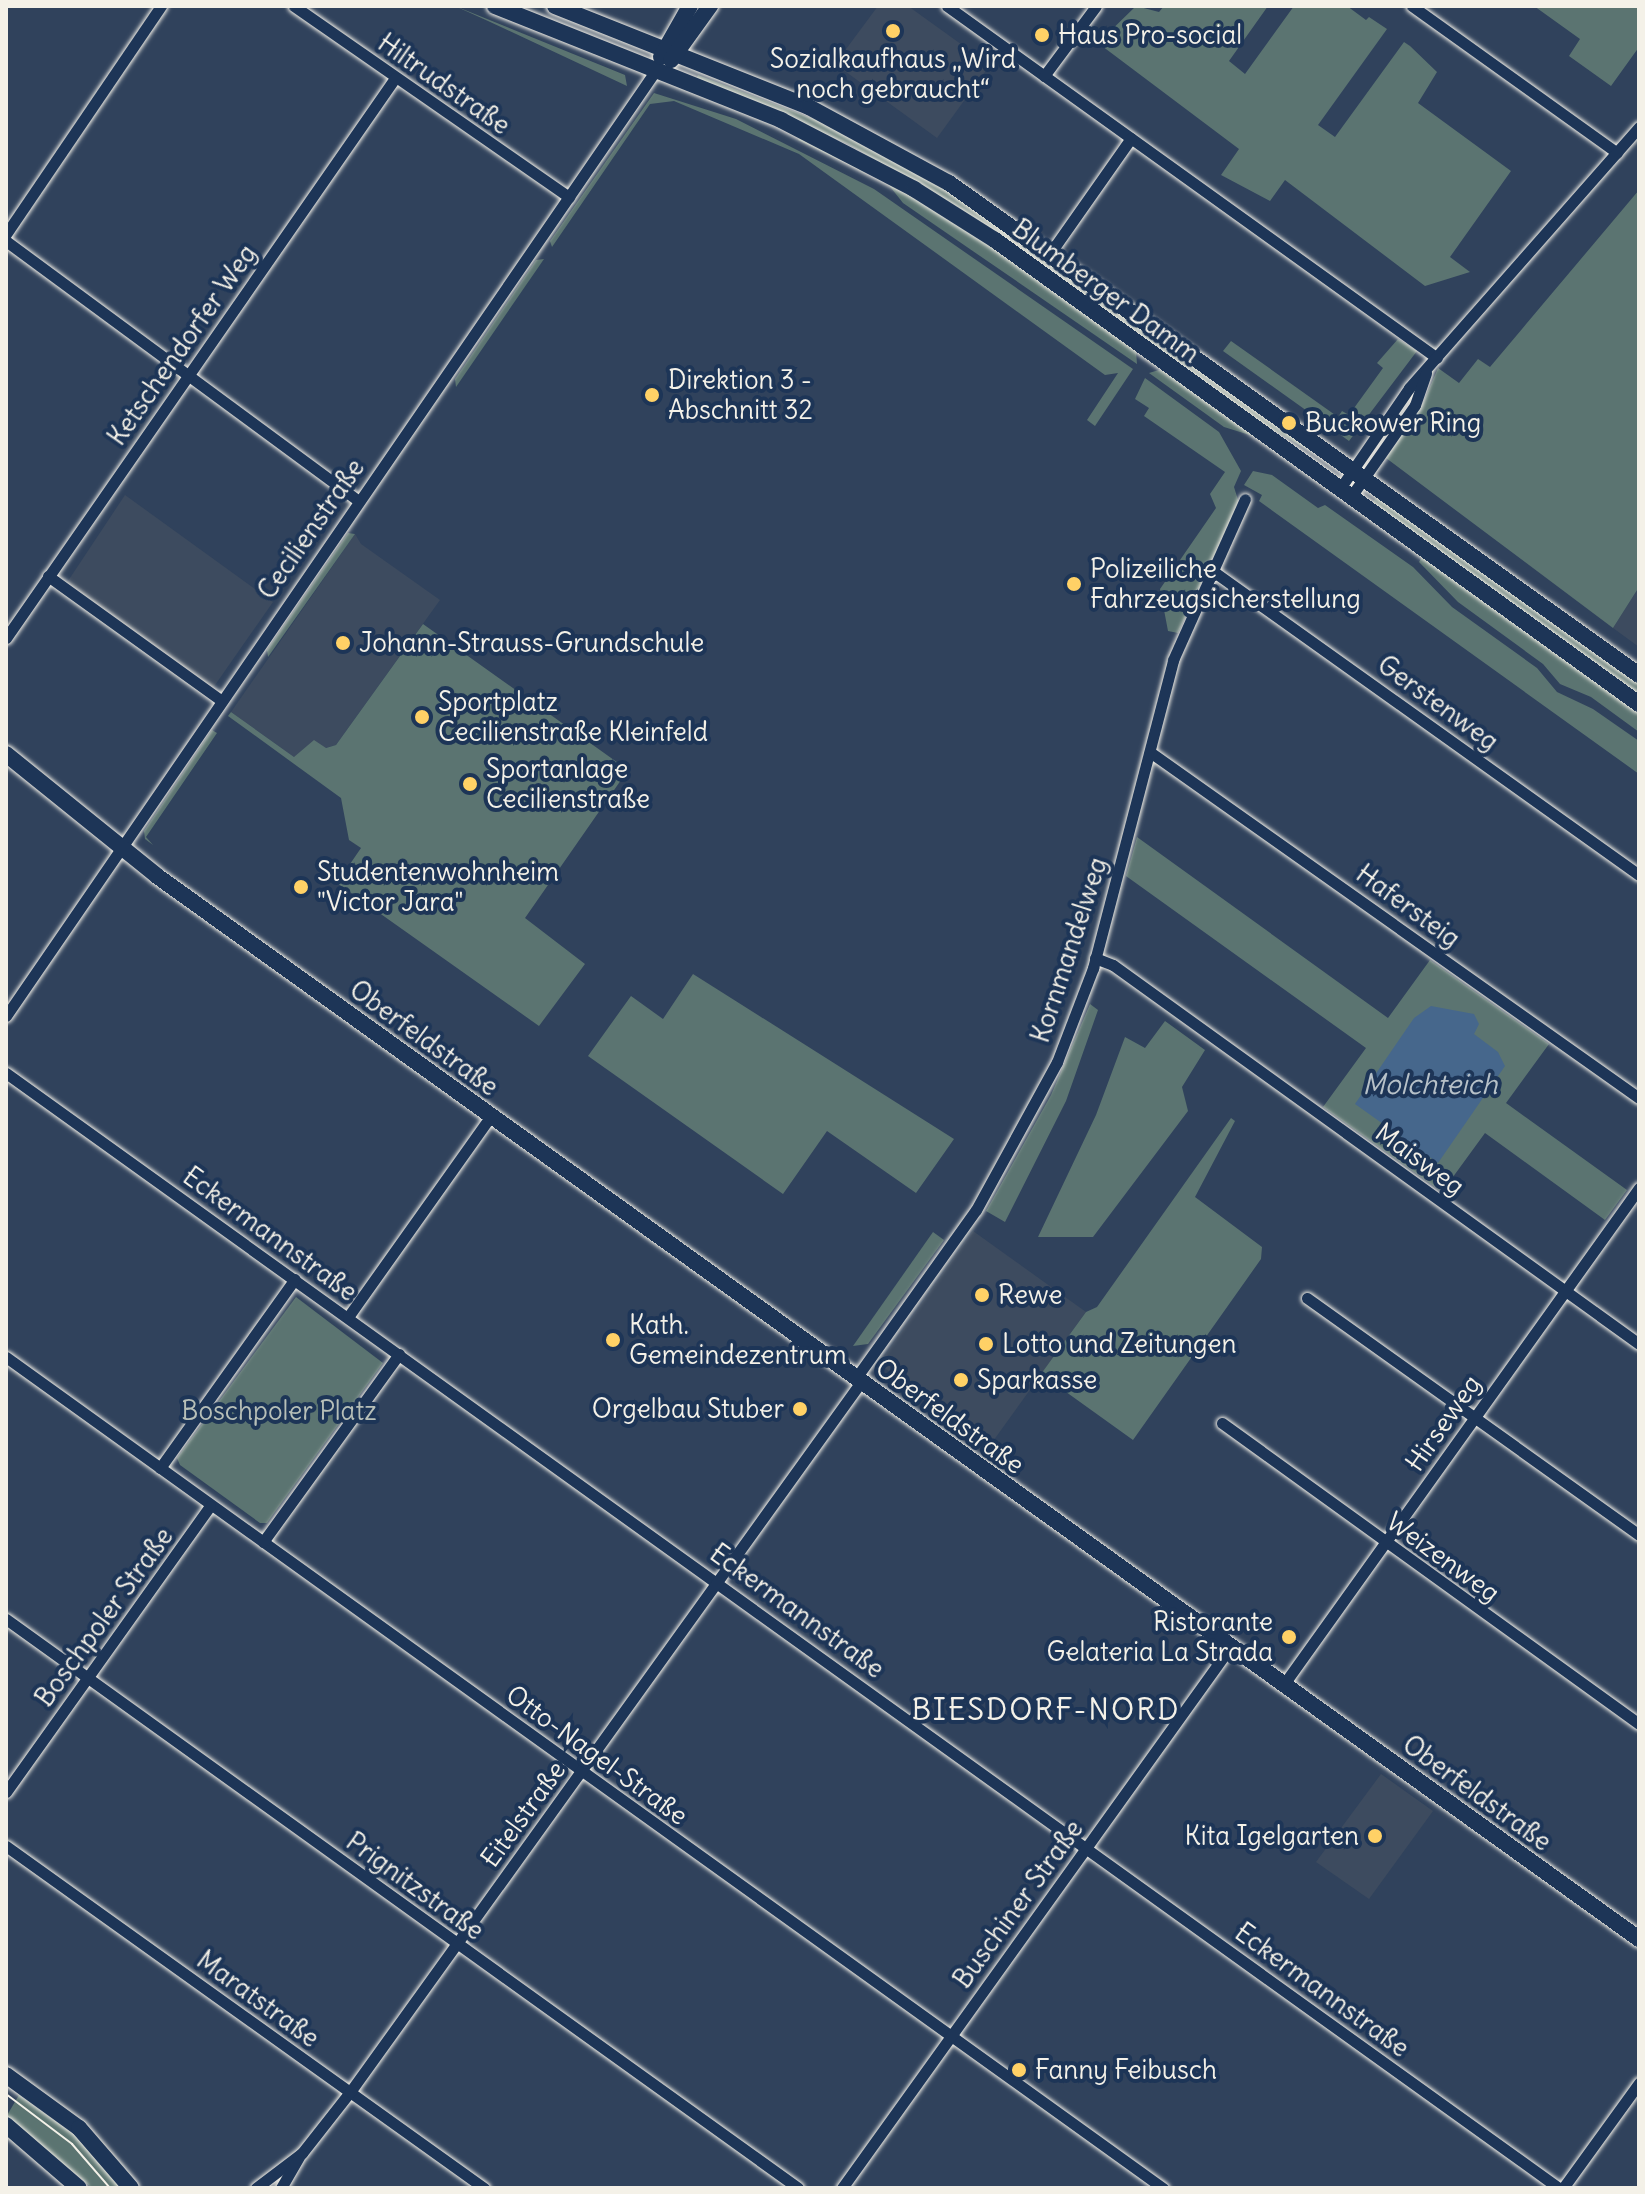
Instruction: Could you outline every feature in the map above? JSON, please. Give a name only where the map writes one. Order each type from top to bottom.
[{"type":"main road","name":"Blumberger Damm","points":[[495,6],[806,132],[914,189],[995,240],[1639,704]]},
{"type":"main road","name":"Blumberger Damm","points":[[555,6],[809,107],[903,156],[1051,252],[1639,675]]},
{"type":"main road","name":"Cecilienstraße","points":[[672,51],[690,6]]},
{"type":"main road","name":"Cecilienstraße","points":[[656,70],[710,6]]},
{"type":"main road","name":"Oberfeldstraße","points":[[6,754],[120,849],[1639,1939]]},
{"type":"main road","points":[[6,2075],[79,2128],[131,2188]]},
{"type":"main road","points":[[6,2125],[79,2188]]},
{"type":"street","points":[[6,234],[161,6]]},
{"type":"street","name":"Hiltrudstraße","points":[[294,6],[569,197]]},
{"type":"street","points":[[947,6],[1437,358]]},
{"type":"street","points":[[1044,76],[1096,6]]},
{"type":"street","points":[[1412,6],[1617,153]]},
{"type":"street","name":"Cecilienstraße","points":[[6,1016],[656,70]]},
{"type":"street","name":"Ketschendorfer Weg","points":[[6,638],[395,78]]},
{"type":"street","points":[[1344,494],[1415,405],[1426,372],[1437,358],[1639,127]]},
{"type":"street","name":"Blumberger Damm","points":[[1051,252],[1131,138]]},
{"type":"street","points":[[6,241],[359,501]]},
{"type":"street","name":"Kornmandelweg","points":[[859,1380],[997,1177],[1057,1062],[1095,958],[1173,660],[1210,569],[1245,499]]},
{"type":"street","name":"Gerstenweg","points":[[1210,569],[1639,875]]},
{"type":"street","points":[[48,576],[222,701]]},
{"type":"street","name":"Hafersteig","points":[[1150,752],[1639,1098]]},
{"type":"street","name":"Maisweg","points":[[1095,958],[1113,965],[1639,1344]]},
{"type":"street","name":"Eckermannstraße","points":[[6,1073],[1561,2188]]},
{"type":"street","points":[[348,1317],[491,1116]]},
{"type":"street","name":"Hirseweg","points":[[1284,1684],[1639,1188]]},
{"type":"street","points":[[160,1468],[295,1279]]},
{"type":"street","points":[[1307,1298],[1639,1535]]},
{"type":"street","points":[[263,1542],[399,1354]]},
{"type":"street","name":"Otto-Nagel-Straße","points":[[6,1357],[1163,2188]]},
{"type":"street","name":"Eitelstraße","points":[[281,2188],[301,2153],[350,2092],[458,1944],[859,1380]]},
{"type":"street","name":"Weizenweg","points":[[1222,1423],[1639,1724]]},
{"type":"street","name":"Boschpoler Straße","points":[[6,1792],[210,1506]]},
{"type":"street","name":"Prignitzstraße","points":[[6,1619],[798,2188]]},
{"type":"street","name":"Buschiner Straße","points":[[842,2188],[1231,1646]]},
{"type":"street","name":"Maratstraße","points":[[6,1846],[484,2188]]},
{"type":"street","points":[[1561,2188],[1639,2083]]},
{"type":"street","name":"Eitelstraße","points":[[256,2188],[301,2153]]},
{"type":"shaded area","points":[[878,6],[908,6],[990,65],[937,138],[835,64]]},
{"type":"shaded area","points":[[125,495],[273,602],[213,688],[66,584]]},
{"type":"shaded area","name":"Johann-Strauss-Grundschule","points":[[355,534],[361,544],[440,600],[336,745],[294,757],[231,712]]},
{"type":"shaded area","points":[[1639,587],[1639,647],[1613,628]]},
{"type":"shaded area","points":[[973,1231],[1086,1312],[991,1444],[879,1364]]},
{"type":"shaded area","name":"Kita Igelgarten","points":[[1381,1774],[1433,1811],[1369,1899],[1316,1862]]},
{"type":"green space","points":[[455,6],[625,75],[627,86],[488,21]]},
{"type":"green space","points":[[1136,6],[1159,12],[1164,6],[1268,6],[1229,61],[1245,74],[1294,6],[1347,6],[1366,20],[1369,17],[1387,29],[1318,125],[1335,137],[1404,42],[1410,46],[1437,72],[1418,103],[1511,171],[1450,257],[1470,272],[1425,286],[1285,180],[1270,201],[1221,175],[1239,149],[1098,43]]},
{"type":"green space","points":[[1534,6],[1639,6],[1639,47],[1611,86],[1569,56],[1580,39]]},
{"type":"green space","points":[[698,75],[819,121],[946,189],[1333,464],[1261,423],[985,224],[848,144],[696,80]]},
{"type":"green space","points":[[654,93],[736,119],[874,189],[1133,369],[1095,426],[1087,420],[1118,373],[1105,375],[799,154],[674,101],[650,104],[552,247],[550,241]]},
{"type":"green space","points":[[800,136],[893,185],[986,243],[1136,351],[1137,364],[903,203],[888,184],[798,140]]},
{"type":"green space","points":[[1639,190],[1639,587],[1613,628],[1386,458],[1423,403],[1438,368],[1459,383],[1478,359],[1490,367]]},
{"type":"green space","points":[[544,259],[456,387],[455,379],[536,260]]},
{"type":"green space","points":[[1398,339],[1417,351],[1349,441],[1223,351],[1231,341],[1338,417],[1342,411],[1349,415],[1383,368],[1377,363]]},
{"type":"green space","points":[[1162,369],[1306,474],[1253,436],[1224,427],[1149,373]]},
{"type":"green space","points":[[1145,378],[1219,432],[1241,471],[1234,487],[1239,503],[1178,633],[1168,631],[1160,589],[1216,508],[1210,494],[1225,472],[1144,416],[1149,408],[1135,399]]},
{"type":"green space","points":[[1253,471],[1272,475],[1318,508],[1325,505],[1413,567],[1452,607],[1537,668],[1557,692],[1593,709],[1639,741],[1639,774],[1259,501],[1262,495],[1244,485]]},
{"type":"green space","points":[[1378,495],[1639,683],[1639,695],[1372,503]]},
{"type":"green space","points":[[348,533],[355,534],[268,657],[267,650]]},
{"type":"green space","points":[[1422,557],[1639,713],[1639,732],[1591,697],[1560,684],[1543,664],[1458,602],[1419,562]]},
{"type":"green space","name":"Sportanlage Cecilienstraße","points":[[423,624],[628,770],[525,918],[585,964],[539,1026],[337,883],[361,848],[349,840],[341,798],[228,716],[231,712],[294,757],[314,740],[326,748],[336,745]]},
{"type":"green space","points":[[212,730],[217,733],[146,837],[153,845],[145,839],[144,831]]},
{"type":"green space","points":[[1137,837],[1388,1018],[1430,960],[1549,1044],[1506,1103],[1627,1190],[1605,1220],[1485,1133],[1442,1192],[1323,1107],[1366,1048],[1126,876]]},
{"type":"green space","points":[[693,974],[954,1139],[916,1193],[827,1131],[783,1194],[588,1056],[631,996],[663,1019]]},
{"type":"green space","points":[[1090,1004],[1098,1010],[1066,1101],[1005,1222],[986,1211],[1051,1095]]},
{"type":"green space","points":[[1165,1021],[1205,1050],[1182,1087],[1188,1111],[1093,1237],[1038,1237],[1096,1115],[1125,1037],[1145,1048]]},
{"type":"green space","points":[[1231,1118],[1235,1121],[1195,1197],[1262,1247],[1261,1259],[1133,1440],[1041,1374],[1086,1312],[1097,1307]]},
{"type":"green space","points":[[933,1232],[944,1240],[868,1344],[853,1346]]},
{"type":"green space","name":"Boschpoler Platz","points":[[296,1297],[383,1363],[267,1523],[260,1523],[180,1465],[177,1458]]},
{"type":"green space","points":[[19,2095],[83,2141],[121,2188],[92,2188],[6,2117]]},
{"type":"water","name":"Molchteich","points":[[1431,1006],[1474,1014],[1479,1024],[1474,1034],[1498,1052],[1505,1066],[1438,1163],[1355,1104],[1414,1018]]},
{"type":"tram line","points":[[6,2094],[72,2144],[110,2188]]},
{"type":"place","name":"Sozialkaufhaus „Wird noch gebraucht“","points":[[893,31]]},
{"type":"place","name":"Haus Pro-social","points":[[1042,35]]},
{"type":"place","name":"Direktion 3 - Abschnitt 32","points":[[652,395]]},
{"type":"place","name":"Buckower Ring","points":[[1289,423]]},
{"type":"place","name":"Polizeiliche Fahrzeugsicherstellung","points":[[1074,584]]},
{"type":"place","name":"Johann-Strauss-Grundschule","points":[[343,643]]},
{"type":"place","name":"Sportplatz Cecilienstraße Kleinfeld","points":[[422,717]]},
{"type":"place","name":"Sportanlage Cecilienstraße","points":[[470,784]]},
{"type":"place","name":"Studentenwohnheim \"Victor Jara\"","points":[[301,887]]},
{"type":"place","name":"Rewe","points":[[982,1295]]},
{"type":"place","name":"Kath. Gemeindezentrum","points":[[613,1340]]},
{"type":"place","name":"Lotto und Zeitungen","points":[[986,1344]]},
{"type":"place","name":"Sparkasse","points":[[961,1380]]},
{"type":"place","name":"Orgelbau Stuber","points":[[800,1409]]},
{"type":"place","name":"Ristorante Gelateria La Strada","points":[[1289,1637]]},
{"type":"place","name":"Kita Igelgarten","points":[[1375,1836]]},
{"type":"place","name":"Fanny Feibusch","points":[[1019,2070]]},
{"type":"district","name":"BIESDORF-NORD","points":[[1046,1709]]}]
